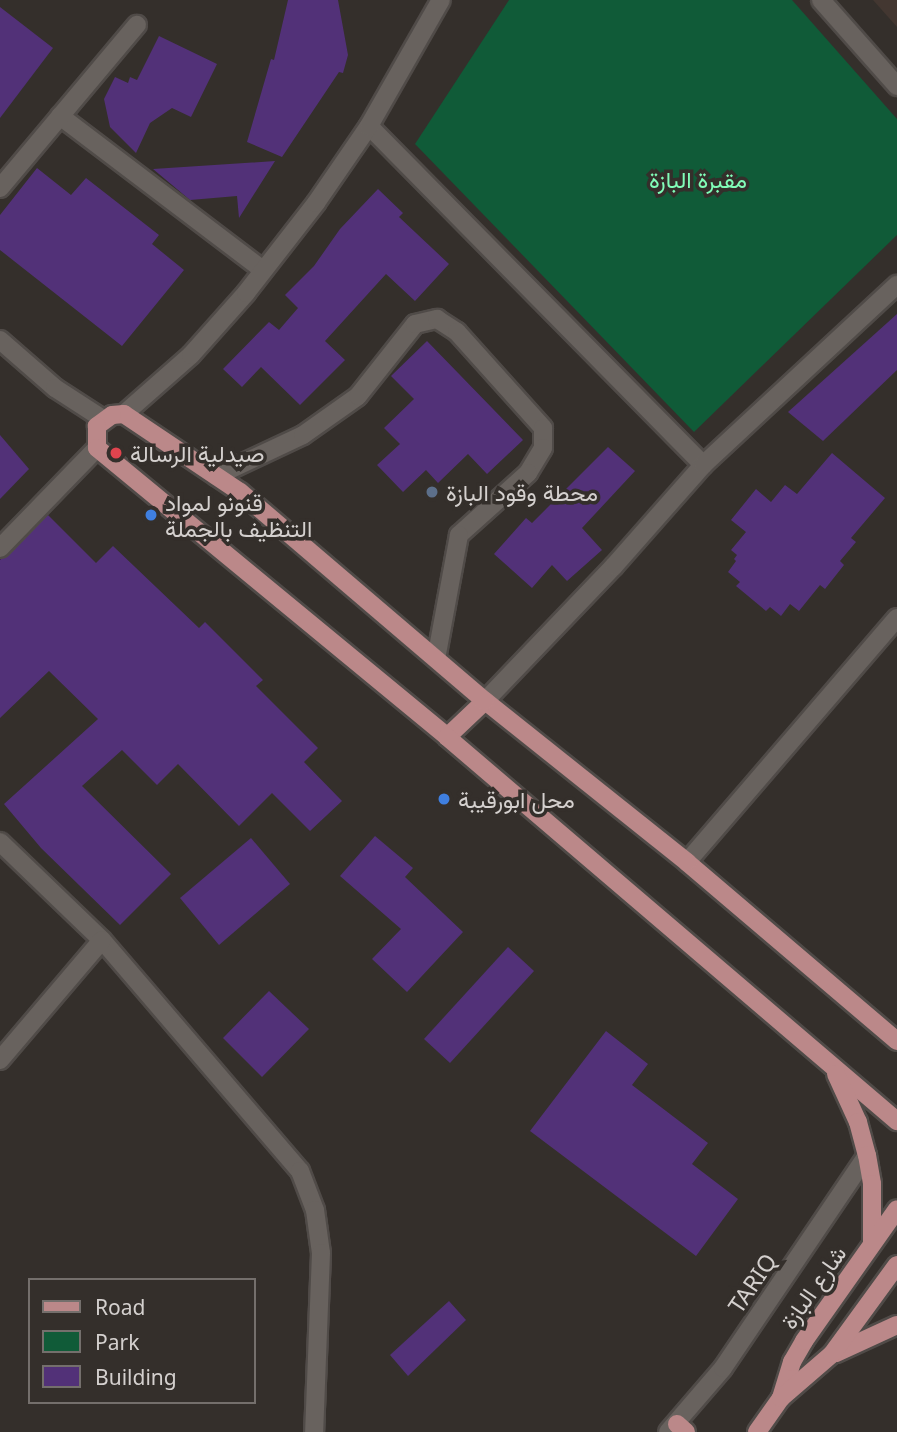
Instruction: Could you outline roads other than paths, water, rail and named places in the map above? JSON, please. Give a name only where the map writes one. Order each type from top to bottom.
[{"type":"main road","points":[[897,1041],[687,862],[485,701],[240,492],[124,414],[103,419],[95,434],[97,448],[447,737],[897,1121]]},
{"type":"main road","points":[[447,737],[485,701]]},
{"type":"main road","points":[[867,1013],[897,1024]]},
{"type":"main road","points":[[830,1062],[858,1122],[867,1155],[874,1214],[872,1244]]},
{"type":"main road","name":"شارع البازة","points":[[780,1398],[783,1384],[798,1352],[897,1209]]},
{"type":"main road","name":"شارع البازة","points":[[757,1432],[780,1398],[832,1354],[897,1265]]},
{"type":"main road","points":[[832,1354],[897,1325]]},
{"type":"street","points":[[821,0],[897,86]]},
{"type":"street","points":[[124,414],[191,355],[316,204],[369,126],[431,4]]},
{"type":"street","points":[[0,188],[137,26]]},
{"type":"street","points":[[60,116],[263,270]]},
{"type":"street","points":[[369,126],[703,465]]},
{"type":"street","points":[[485,701],[614,566],[703,465],[897,285]]},
{"type":"street","points":[[216,476],[303,435],[358,396],[415,324],[437,319],[457,332],[543,428],[543,448],[528,473],[459,535],[436,659]]},
{"type":"street","points":[[0,340],[55,388],[103,419]]},
{"type":"street","points":[[0,548],[97,448]]},
{"type":"street","points":[[687,862],[897,618]]},
{"type":"street","points":[[0,842],[102,940],[300,1171],[315,1210],[321,1253],[314,1432]]},
{"type":"street","points":[[0,1060],[102,940]]},
{"type":"street","name":"TARIQ","points":[[677,1429],[723,1368],[867,1155]]},
{"type":"place","name":"صيدلية الرسالة","points":[[116,453]]},
{"type":"place","name":"محطة وقود البازة","points":[[432,492]]},
{"type":"place","name":"قنونو لمواد التنظيف بالجملة","points":[[151,515]]},
{"type":"place","name":"محل ابورقيبة","points":[[444,799]]},
{"type":"park label","name":"مقبرة البازة","points":[[698,179]]}]
